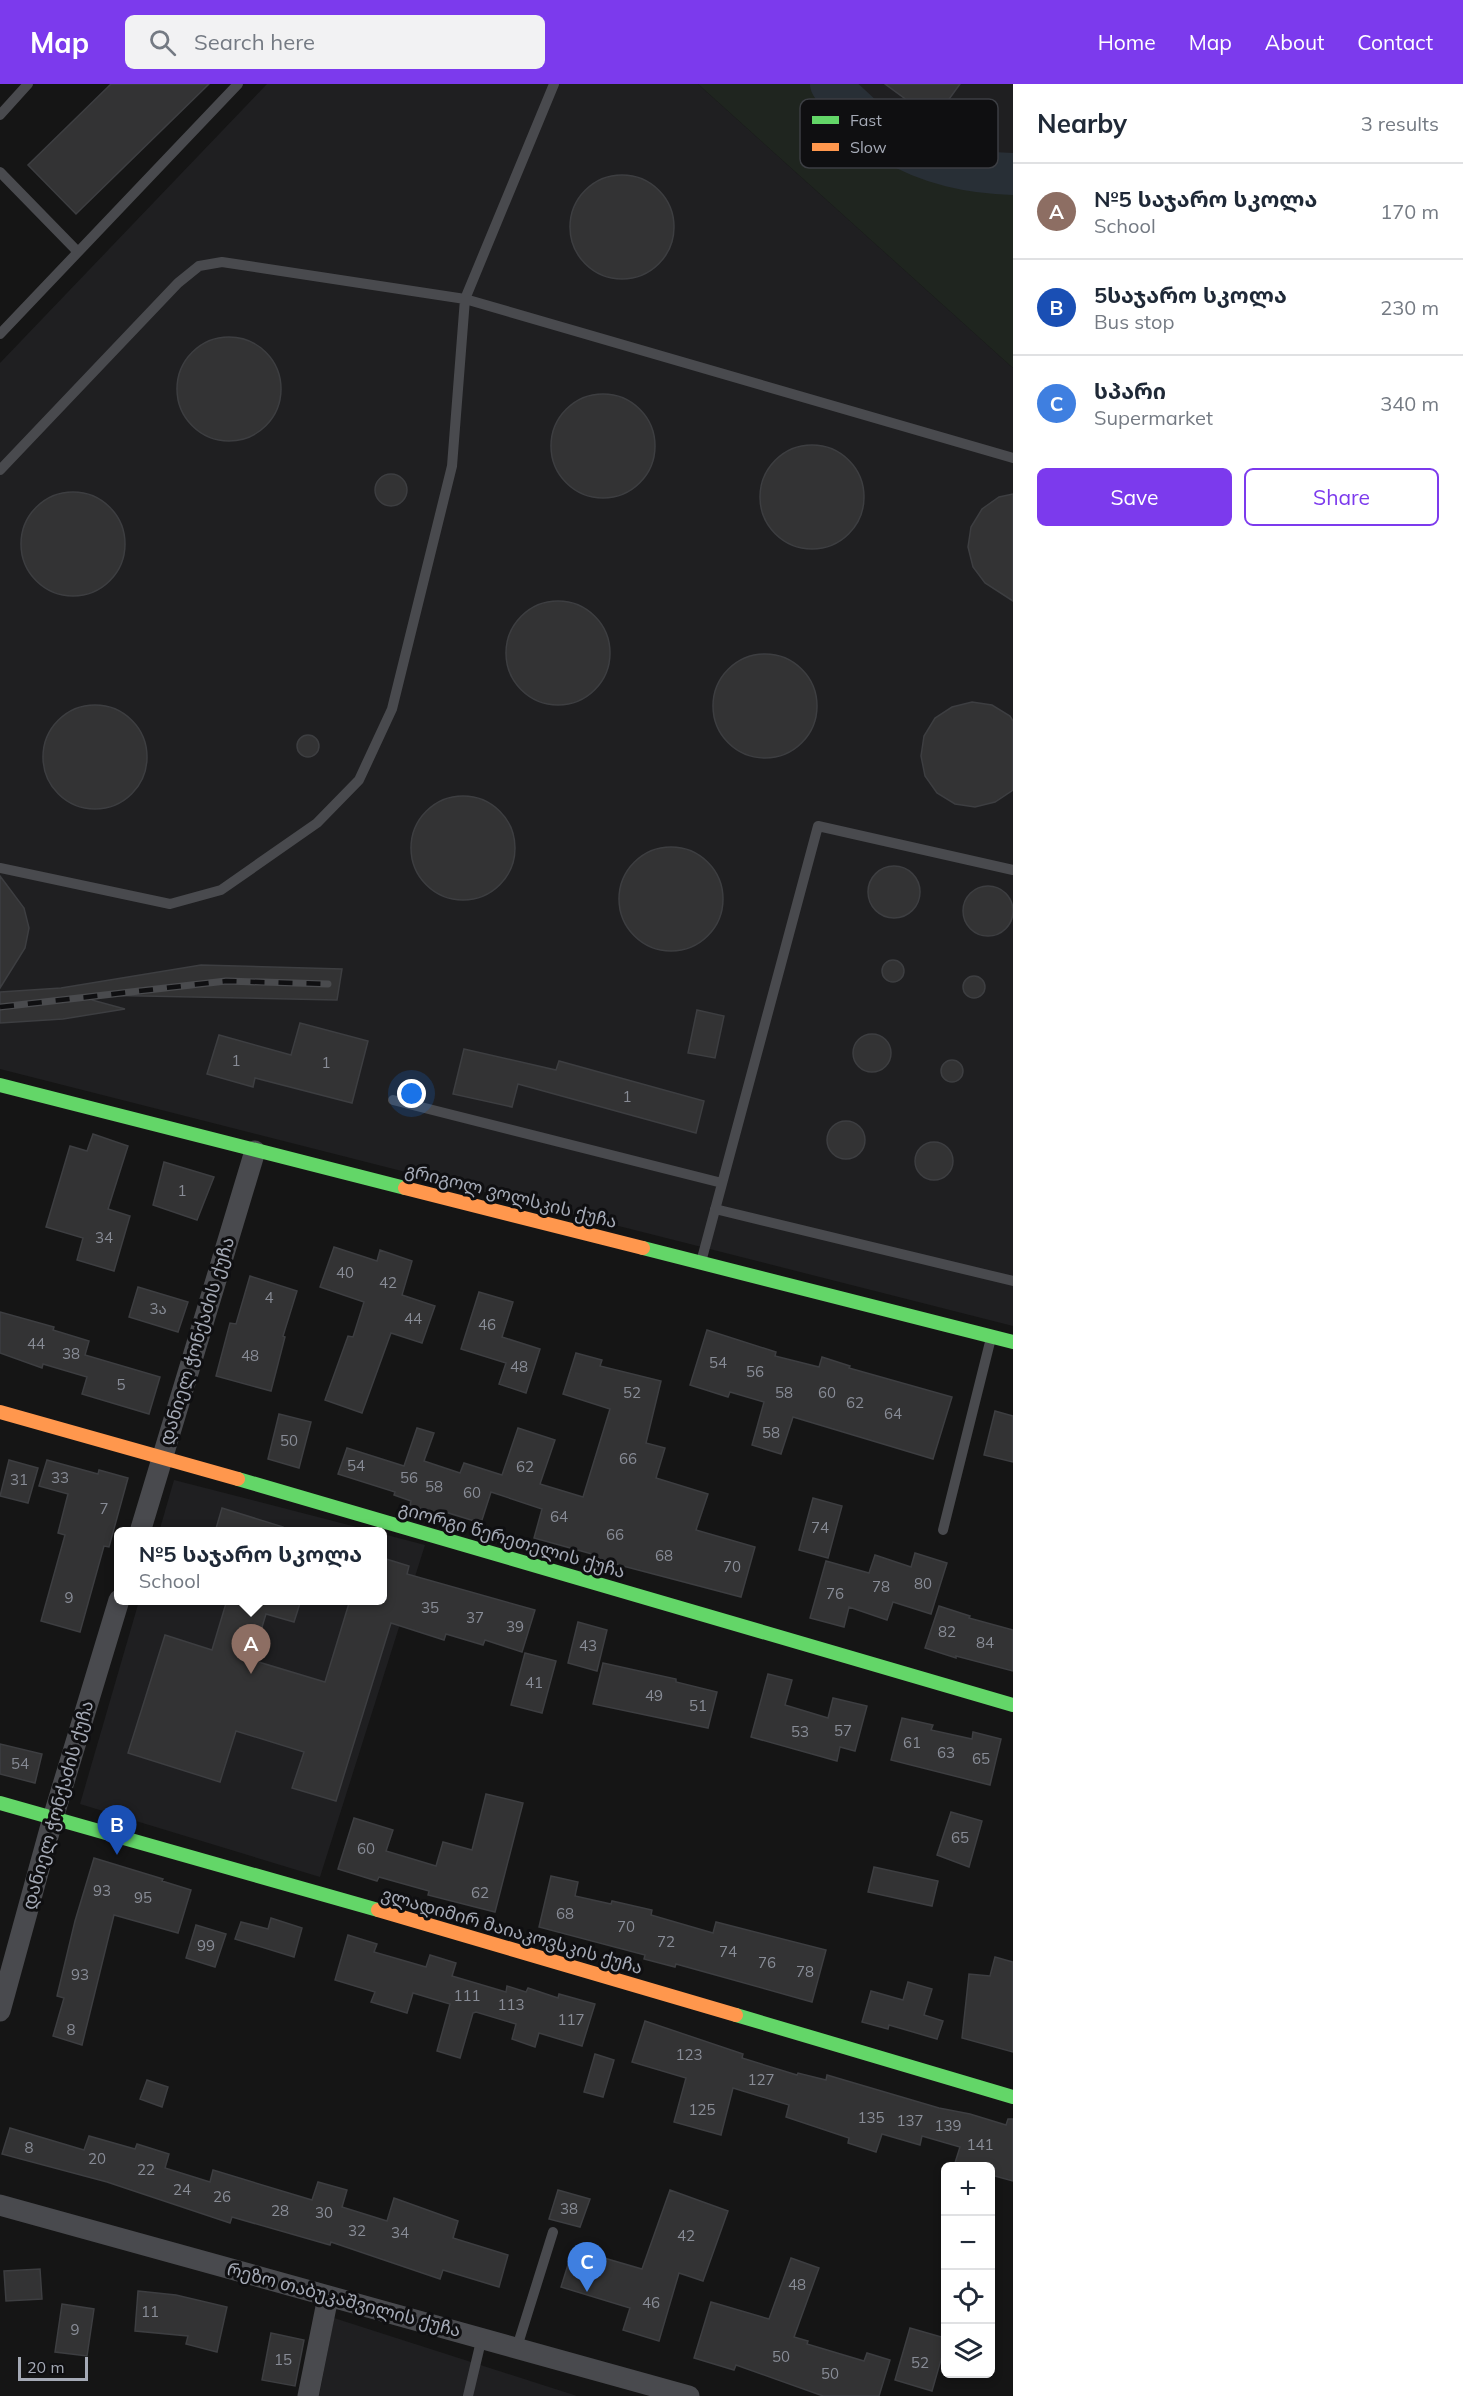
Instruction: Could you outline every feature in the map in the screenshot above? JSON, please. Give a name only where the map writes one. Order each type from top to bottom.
[{"type":"street","name":"გრიგოლ ვოლსკის ქუჩა","points":[[0,1085],[1013,1342]]},
{"type":"street","name":"დანიელ ჭონქაძის ქუჩა","points":[[141,1527],[255,1151]]},
{"type":"street","name":"გიორგი წერეთელის ქუჩა","points":[[0,1412],[1013,1705]]},
{"type":"street","name":"დანიელ ჭონქაძის ქუჩა","points":[[0,2012],[53,1818],[117,1605]]},
{"type":"street","name":"ვლადიმირ მაიაკოვსკის ქუჩა","points":[[0,1803],[545,1958],[1013,2097]]},
{"type":"street","name":"რეზო თაბუკაშვილის ქუჩა","points":[[0,2205],[689,2396]]},
{"type":"street","points":[[308,2396],[328,2297]]},
{"type":"lane","points":[[0,115],[28,84]]},
{"type":"lane","points":[[0,334],[238,84]]},
{"type":"lane","points":[[0,868],[170,904],[221,890],[317,823],[359,780],[392,709],[452,466],[465,299],[554,84]]},
{"type":"lane","points":[[0,172],[78,252]]},
{"type":"lane","points":[[0,470],[178,283],[199,266],[222,262],[465,299],[1013,458]]},
{"type":"lane","points":[[701,1262],[818,826],[1013,870]]},
{"type":"lane","points":[[393,1100],[722,1183]]},
{"type":"lane","points":[[715,1209],[1013,1281]]},
{"type":"lane","points":[[943,1530],[992,1337]]},
{"type":"lane","points":[[517,2347],[553,2232]]},
{"type":"lane","points":[[468,2396],[482,2337]]},
{"type":"shaded area","points":[[267,84],[698,84],[1013,368],[1013,1326],[0,1069],[0,363]]},
{"type":"shaded area","points":[[698,84],[831,84],[843,99],[800,99],[800,168],[961,168],[1013,174],[1013,368]]},
{"type":"shaded area","points":[[831,84],[1013,84],[1013,174],[987,173],[962,168],[998,168],[998,99],[844,99]]},
{"type":"shaded area","points":[[174,1480],[356,1527],[160,1527]]},
{"type":"shaded area","points":[[387,1535],[425,1545],[320,1877],[80,1804],[138,1605],[387,1605]]},
{"type":"shaded area","points":[[334,2318],[577,2396],[319,2396]]},
{"type":"building","points":[[111,84],[209,84],[76,214],[28,165]]},
{"type":"building","points":[[885,84],[960,84],[949,99],[905,99]]},
{"type":"building","points":[[622,175],[642,179],[659,190],[670,207],[674,227],[670,247],[659,264],[642,275],[622,279],[602,275],[585,264],[574,247],[570,227],[574,207],[585,190],[602,179]]},
{"type":"building","points":[[229,337],[249,341],[266,352],[277,369],[281,389],[277,409],[266,426],[249,437],[229,441],[209,437],[192,426],[181,409],[177,389],[181,369],[192,352],[209,341]]},
{"type":"building","points":[[603,394],[623,398],[640,409],[651,426],[655,446],[651,466],[640,483],[623,494],[603,498],[583,494],[566,483],[555,466],[551,446],[555,426],[566,409],[583,398]]},
{"type":"building","points":[[812,445],[832,449],[849,460],[860,477],[864,497],[860,517],[849,534],[832,545],[812,549],[792,545],[775,534],[764,517],[760,497],[764,477],[775,460],[792,449]]},
{"type":"building","points":[[391,474],[402,479],[407,490],[402,501],[391,506],[380,501],[375,490],[380,479]]},
{"type":"building","points":[[73,492],[93,496],[110,507],[121,524],[125,544],[121,564],[110,581],[93,592],[73,596],[53,592],[36,581],[25,564],[21,544],[25,524],[36,507],[53,496]]},
{"type":"building","points":[[1013,494],[1013,601],[985,583],[973,567],[968,547],[971,527],[982,509],[999,497]]},
{"type":"building","points":[[558,601],[578,605],[595,616],[606,633],[610,653],[606,673],[595,690],[578,701],[558,705],[538,701],[521,690],[510,673],[506,653],[510,633],[521,616],[538,605]]},
{"type":"building","points":[[765,654],[785,658],[802,669],[813,686],[817,706],[813,726],[802,743],[785,754],[765,758],[745,754],[728,743],[717,726],[713,706],[717,686],[728,669],[745,658]]},
{"type":"building","points":[[972,702],[992,705],[1010,716],[1013,721],[1013,790],[995,802],[975,807],[955,804],[937,793],[925,776],[921,756],[924,736],[935,718],[952,707]]},
{"type":"building","points":[[95,705],[115,709],[132,720],[143,737],[147,757],[143,777],[132,794],[115,805],[95,809],[75,805],[58,794],[47,777],[43,757],[47,737],[58,720],[75,709]]},
{"type":"building","points":[[308,735],[316,738],[319,746],[316,754],[308,757],[300,754],[297,746],[300,738]]},
{"type":"building","points":[[463,796],[483,800],[500,811],[511,828],[515,848],[511,868],[500,885],[483,896],[463,900],[443,896],[426,885],[415,868],[411,848],[415,828],[426,811],[443,800]]},
{"type":"building","points":[[671,847],[691,851],[708,862],[719,879],[723,899],[719,919],[708,936],[691,947],[671,951],[651,947],[634,936],[623,919],[619,899],[623,879],[634,862],[651,851]]},
{"type":"building","points":[[894,866],[904,868],[912,874],[918,882],[920,892],[918,902],[912,910],[904,916],[894,918],[884,916],[876,910],[870,902],[868,892],[870,882],[876,874],[884,868]]},
{"type":"building","points":[[0,876],[24,908],[29,928],[25,948],[0,988]]},
{"type":"building","points":[[983,886],[993,886],[1006,893],[1013,906],[1013,916],[1006,929],[993,936],[983,936],[974,932],[967,925],[963,916],[963,906],[967,897],[974,890]]},
{"type":"building","points":[[893,960],[901,963],[904,971],[901,979],[893,982],[885,979],[882,971],[885,963]]},
{"type":"building","points":[[201,965],[342,969],[337,1000],[93,995],[92,1000],[125,1009],[63,1019],[0,1023],[0,992],[61,988]]},
{"type":"building","points":[[974,976],[982,979],[985,987],[982,995],[974,998],[966,995],[963,987],[966,979]]},
{"type":"building","points":[[697,1010],[724,1016],[715,1058],[688,1053]]},
{"type":"building","points":[[300,1023],[368,1041],[352,1103],[255,1078],[253,1087],[207,1074],[219,1035],[291,1055]]},
{"type":"building","points":[[872,1034],[885,1040],[891,1053],[885,1066],[872,1072],[859,1066],[853,1053],[859,1040]]},
{"type":"building","points":[[464,1049],[556,1070],[559,1061],[704,1101],[696,1133],[518,1084],[512,1107],[453,1094]]},
{"type":"building","points":[[952,1060],[960,1063],[963,1071],[960,1079],[952,1082],[944,1079],[941,1071],[944,1063]]},
{"type":"building","points":[[846,1121],[859,1127],[865,1140],[859,1153],[846,1159],[833,1153],[827,1140],[833,1127]]},
{"type":"building","points":[[93,1134],[128,1146],[108,1209],[130,1216],[114,1271],[77,1260],[83,1238],[46,1227],[70,1146],[87,1151]]},
{"type":"building","points":[[934,1142],[947,1148],[953,1161],[947,1174],[934,1180],[921,1174],[915,1161],[921,1148]]},
{"type":"building","points":[[164,1162],[214,1177],[197,1220],[153,1205]]},
{"type":"building","points":[[334,1247],[377,1261],[380,1250],[412,1261],[402,1295],[435,1306],[422,1343],[391,1333],[362,1413],[325,1400],[348,1336],[353,1337],[364,1302],[320,1287]]},
{"type":"building","points":[[250,1276],[297,1291],[283,1336],[285,1337],[271,1391],[216,1376],[230,1323],[236,1324]]},
{"type":"building","points":[[138,1287],[188,1302],[178,1332],[129,1317]]},
{"type":"building","points":[[479,1292],[513,1302],[502,1337],[540,1349],[526,1393],[499,1384],[506,1363],[461,1349]]},
{"type":"building","points":[[0,1312],[54,1327],[53,1330],[89,1341],[85,1355],[160,1377],[149,1414],[82,1394],[87,1377],[43,1364],[42,1368],[0,1353]]},
{"type":"building","points":[[707,1330],[776,1352],[775,1356],[819,1367],[822,1357],[850,1366],[849,1368],[952,1397],[933,1459],[793,1417],[781,1454],[752,1445],[764,1402],[730,1392],[728,1397],[690,1385]]},
{"type":"building","points":[[576,1353],[602,1360],[600,1366],[661,1381],[646,1443],[665,1448],[656,1478],[708,1494],[696,1530],[755,1547],[741,1597],[623,1566],[591,1556],[592,1554],[534,1538],[542,1509],[491,1492],[481,1523],[445,1512],[443,1516],[410,1505],[411,1501],[394,1495],[395,1492],[338,1474],[347,1448],[404,1466],[417,1428],[434,1433],[424,1461],[460,1473],[464,1463],[502,1475],[518,1428],[555,1440],[540,1484],[583,1497],[610,1409],[563,1394]]},
{"type":"building","points":[[995,1411],[1013,1416],[1013,1462],[984,1455]]},
{"type":"building","points":[[279,1414],[311,1422],[299,1468],[268,1459]]},
{"type":"building","points":[[9,1460],[38,1468],[28,1503],[0,1496]]},
{"type":"building","points":[[47,1460],[98,1474],[99,1470],[128,1478],[109,1547],[104,1546],[80,1632],[41,1621],[65,1535],[58,1533],[68,1494],[39,1486]]},
{"type":"building","points":[[813,1498],[842,1506],[828,1558],[799,1550]]},
{"type":"building","points":[[222,1508],[283,1527],[216,1527]]},
{"type":"building","points":[[915,1553],[947,1563],[931,1614],[893,1602],[887,1620],[849,1607],[844,1627],[810,1618],[826,1561],[869,1573],[875,1555],[911,1567]]},
{"type":"building","points":[[387,1559],[409,1566],[407,1574],[535,1610],[522,1652],[485,1640],[483,1645],[446,1634],[444,1640],[391,1623],[336,1801],[292,1788],[304,1752],[236,1731],[220,1782],[128,1753],[165,1635],[212,1650],[226,1605],[299,1605],[294,1622],[266,1614],[252,1660],[325,1682],[348,1605],[387,1605]]},
{"type":"building","points":[[939,1606],[970,1616],[969,1618],[1013,1630],[1013,1671],[956,1656],[956,1658],[925,1648]]},
{"type":"building","points":[[578,1622],[607,1630],[597,1671],[568,1663]]},
{"type":"building","points":[[525,1653],[556,1661],[542,1713],[511,1705]]},
{"type":"building","points":[[603,1663],[676,1679],[676,1682],[717,1692],[708,1728],[593,1704]]},
{"type":"building","points":[[768,1674],[792,1680],[785,1705],[828,1718],[833,1698],[867,1706],[855,1751],[840,1747],[837,1761],[751,1737]]},
{"type":"building","points":[[902,1718],[933,1725],[931,1730],[972,1739],[973,1732],[1001,1739],[990,1785],[891,1760]]},
{"type":"building","points":[[0,1744],[42,1754],[35,1783],[0,1774]]},
{"type":"building","points":[[486,1794],[523,1803],[495,1912],[428,1895],[429,1891],[379,1877],[377,1881],[338,1869],[354,1818],[393,1830],[386,1851],[436,1866],[443,1842],[472,1850]]},
{"type":"building","points":[[951,1812],[982,1821],[969,1867],[937,1855]]},
{"type":"building","points":[[94,1858],[191,1890],[178,1933],[114,1915],[82,2045],[53,2036],[64,1998],[57,1996],[75,1921]]},
{"type":"building","points":[[874,1867],[938,1881],[932,1906],[868,1892]]},
{"type":"building","points":[[551,1876],[578,1882],[575,1896],[652,1910],[651,1915],[713,1933],[716,1922],[826,1950],[812,2002],[676,1964],[675,1967],[644,1959],[645,1955],[539,1927]]},
{"type":"building","points":[[271,1918],[302,1928],[294,1957],[235,1939],[241,1922],[268,1929]]},
{"type":"building","points":[[196,1925],[226,1934],[215,1967],[186,1958]]},
{"type":"building","points":[[348,1935],[377,1944],[374,1952],[426,1967],[430,1955],[456,1963],[452,1976],[506,1992],[507,1986],[526,1992],[528,1988],[558,1998],[559,1994],[595,2004],[582,2046],[539,2033],[535,2047],[512,2039],[516,2024],[476,2012],[473,2013],[460,2058],[437,2051],[450,2004],[413,1993],[407,2013],[371,2002],[375,1992],[335,1980]]},
{"type":"building","points":[[995,1957],[1013,1962],[1013,2052],[962,2038],[969,1974],[990,1976]]},
{"type":"building","points":[[908,1982],[932,1989],[924,2015],[943,2021],[937,2039],[889,2025],[888,2029],[862,2022],[871,1991],[903,2000]]},
{"type":"building","points":[[645,2021],[743,2054],[742,2058],[797,2075],[798,2073],[826,2080],[827,2075],[1006,2125],[1008,2119],[1013,2119],[1013,2181],[995,2176],[995,2162],[955,2162],[960,2147],[922,2136],[920,2145],[882,2134],[876,2152],[848,2143],[849,2138],[786,2117],[789,2105],[733,2088],[721,2135],[674,2122],[686,2078],[632,2062]]},
{"type":"building","points":[[595,2054],[614,2060],[603,2097],[584,2092]]},
{"type":"building","points":[[147,2080],[168,2087],[162,2107],[140,2099]]},
{"type":"building","points":[[10,2128],[84,2150],[89,2136],[135,2149],[137,2144],[169,2154],[165,2168],[210,2182],[213,2170],[312,2200],[318,2182],[347,2190],[342,2207],[387,2221],[394,2198],[458,2221],[453,2238],[508,2255],[499,2287],[443,2270],[440,2279],[331,2242],[330,2245],[232,2217],[230,2223],[107,2182],[2,2154]]},
{"type":"building","points":[[558,2190],[590,2199],[580,2227],[549,2219]]},
{"type":"building","points":[[670,2190],[728,2211],[703,2281],[679,2273],[659,2341],[623,2330],[630,2308],[561,2287],[573,2249],[642,2269]]},
{"type":"building","points":[[791,2258],[819,2268],[794,2337],[808,2341],[807,2344],[864,2361],[867,2353],[890,2360],[879,2396],[823,2396],[736,2365],[734,2370],[694,2358],[711,2302],[769,2319]]},
{"type":"building","points":[[40,2269],[42,2299],[6,2301],[4,2271]]},
{"type":"building","points":[[138,2291],[176,2295],[227,2307],[217,2352],[186,2344],[188,2336],[135,2331]]},
{"type":"building","points":[[62,2304],[94,2309],[87,2356],[55,2352]]},
{"type":"building","points":[[910,2328],[941,2337],[941,2360],[932,2391],[895,2380]]},
{"type":"building","points":[[271,2333],[304,2340],[295,2386],[262,2380]]},
{"type":"waterway","points":[[831,84],[843,99]]},
{"type":"waterway","points":[[961,168],[1013,174]]},
{"type":"railway","points":[[0,1007],[226,981],[328,984]]},
{"type":"traffic: fast","points":[[0,1085],[405,1188]]},
{"type":"traffic: fast","points":[[643,1248],[1013,1342]]},
{"type":"traffic: fast","points":[[238,1479],[1013,1705]]},
{"type":"traffic: fast","points":[[0,1803],[378,1910]]},
{"type":"traffic: fast","points":[[736,2015],[1013,2097]]},
{"type":"traffic: slow","points":[[405,1188],[643,1248]]},
{"type":"traffic: slow","points":[[0,1412],[238,1479]]},
{"type":"traffic: slow","points":[[378,1910],[736,2015]]},
{"type":"place","name":"№5 საჯარო სკოლა","points":[[251,1674]]},
{"type":"place","name":"5საჯარო სკოლა","points":[[117,1855]]},
{"type":"place","name":"სპარი","points":[[587,2292]]}]
